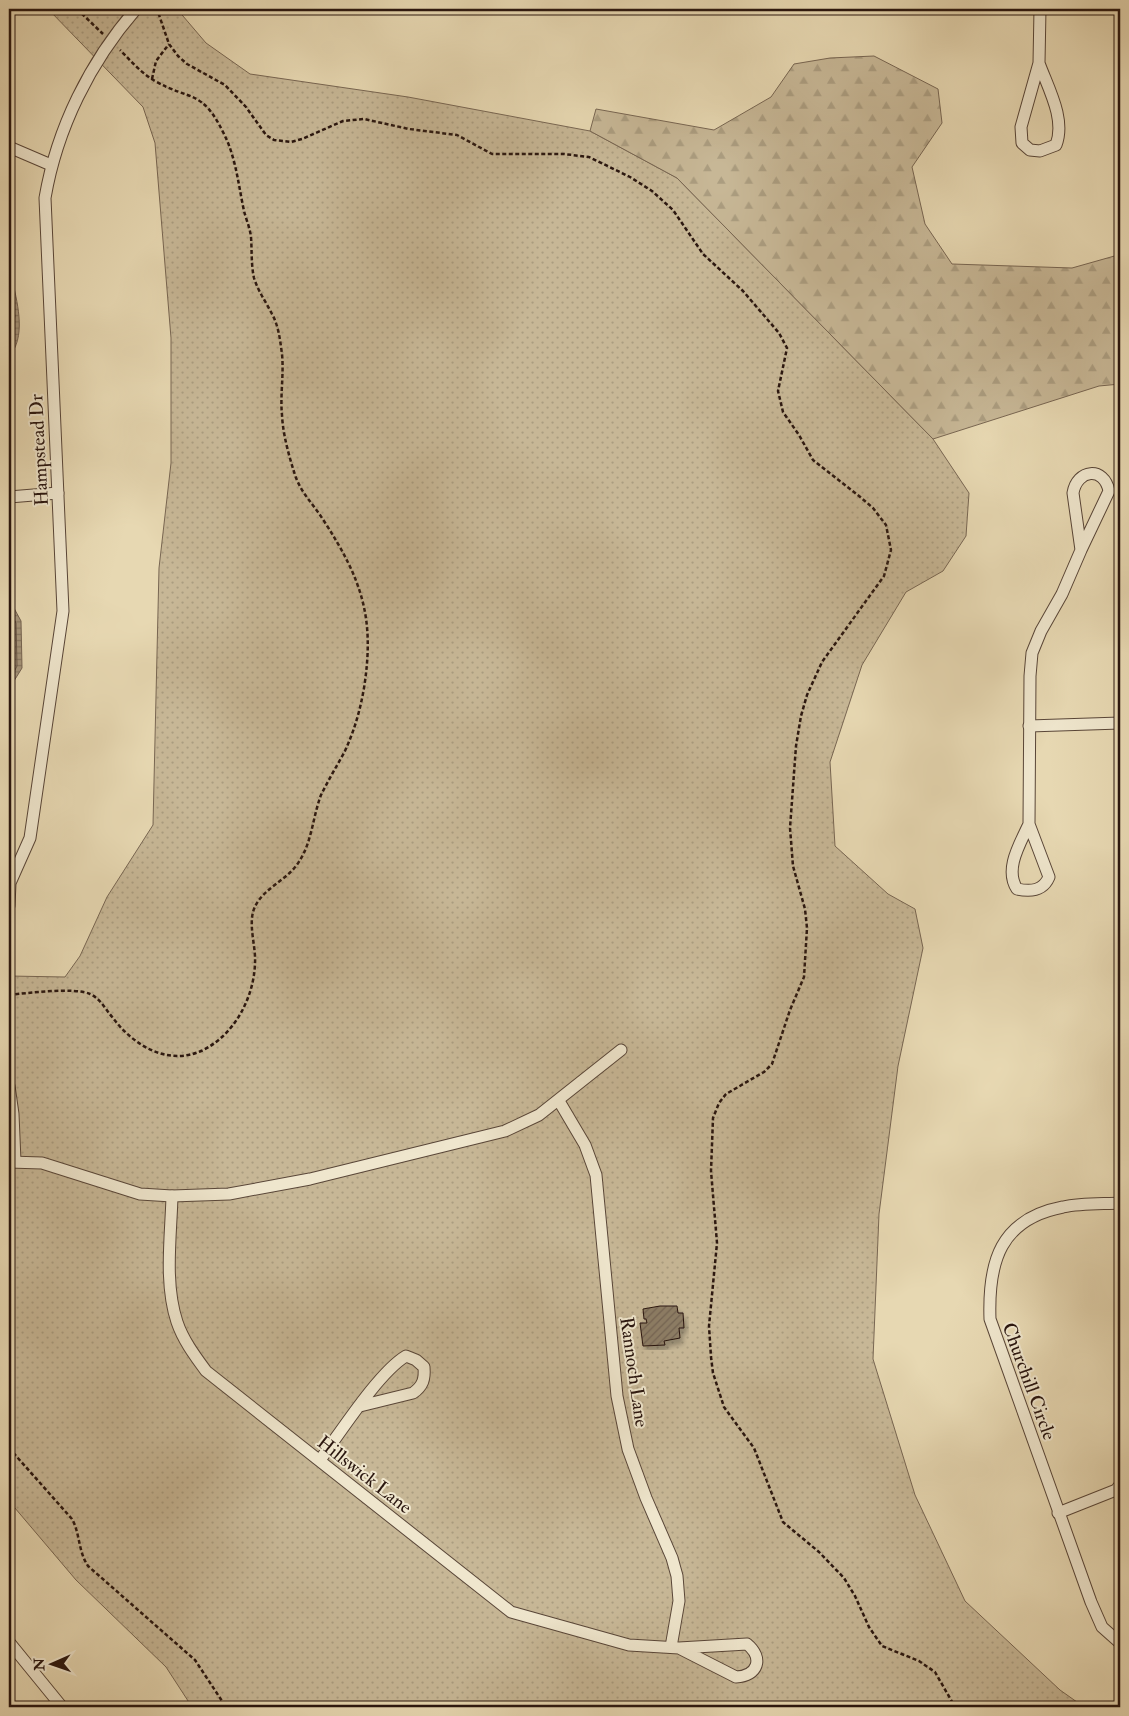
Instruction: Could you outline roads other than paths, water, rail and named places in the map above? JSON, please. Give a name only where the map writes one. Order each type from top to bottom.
[{"type":"street","name":"Hampstead Dr","points":[[9,906],[10,883],[30,838],[63,611],[45,234],[45,198],[52,165],[84,85],[110,40],[136,9]]},
{"type":"street","points":[[1039,63],[1055,108],[1061,132],[1056,145],[1040,151],[1030,150],[1022,143],[1021,127],[1039,63],[1040,9]]},
{"type":"street","points":[[9,147],[52,165]]},
{"type":"street","points":[[1029,824],[1011,870],[1012,880],[1017,889],[1028,892],[1038,889],[1046,883],[1049,877],[1029,824],[1029,726],[1032,653],[1040,631],[1072,572],[1080,550],[1109,491],[1108,482],[1102,476],[1094,474],[1078,479],[1074,486],[1073,493],[1080,550]]},
{"type":"street","points":[[9,497],[58,493]]},
{"type":"street","points":[[1029,726],[1120,723]]},
{"type":"street","points":[[9,1086],[13,1114],[12,1162],[42,1163],[140,1194],[172,1196],[228,1194],[274,1186],[505,1131],[539,1115],[621,1050]]},
{"type":"street","name":"Rannoch Lane","points":[[559,1101],[585,1145],[596,1175],[617,1396],[628,1449],[646,1498],[672,1558],[679,1601],[675,1648]]},
{"type":"street","name":"Hillswick Lane","points":[[172,1196],[170,1273],[173,1305],[185,1338],[206,1371],[511,1612],[629,1645],[675,1648],[747,1644],[754,1649],[757,1658],[756,1666],[752,1673],[745,1677],[736,1677],[675,1648]]},
{"type":"street","name":"Churchill Circle","points":[[1120,1203],[1063,1206],[1037,1215],[1013,1231],[998,1251],[992,1269],[989,1290],[990,1319],[1058,1513],[1102,1627],[1120,1642]]},
{"type":"street","points":[[320,1460],[360,1406],[394,1363],[406,1356],[416,1360],[424,1368],[425,1378],[419,1389],[413,1393],[360,1406]]},
{"type":"street","points":[[1058,1513],[1116,1490],[1120,1485]]},
{"type":"street","points":[[11,1650],[62,1707]]},
{"type":"water","points":[[13,283],[19,331],[18,340],[9,357],[9,284]]},
{"type":"water","points":[[9,599],[21,621],[22,668],[9,689]]}]
